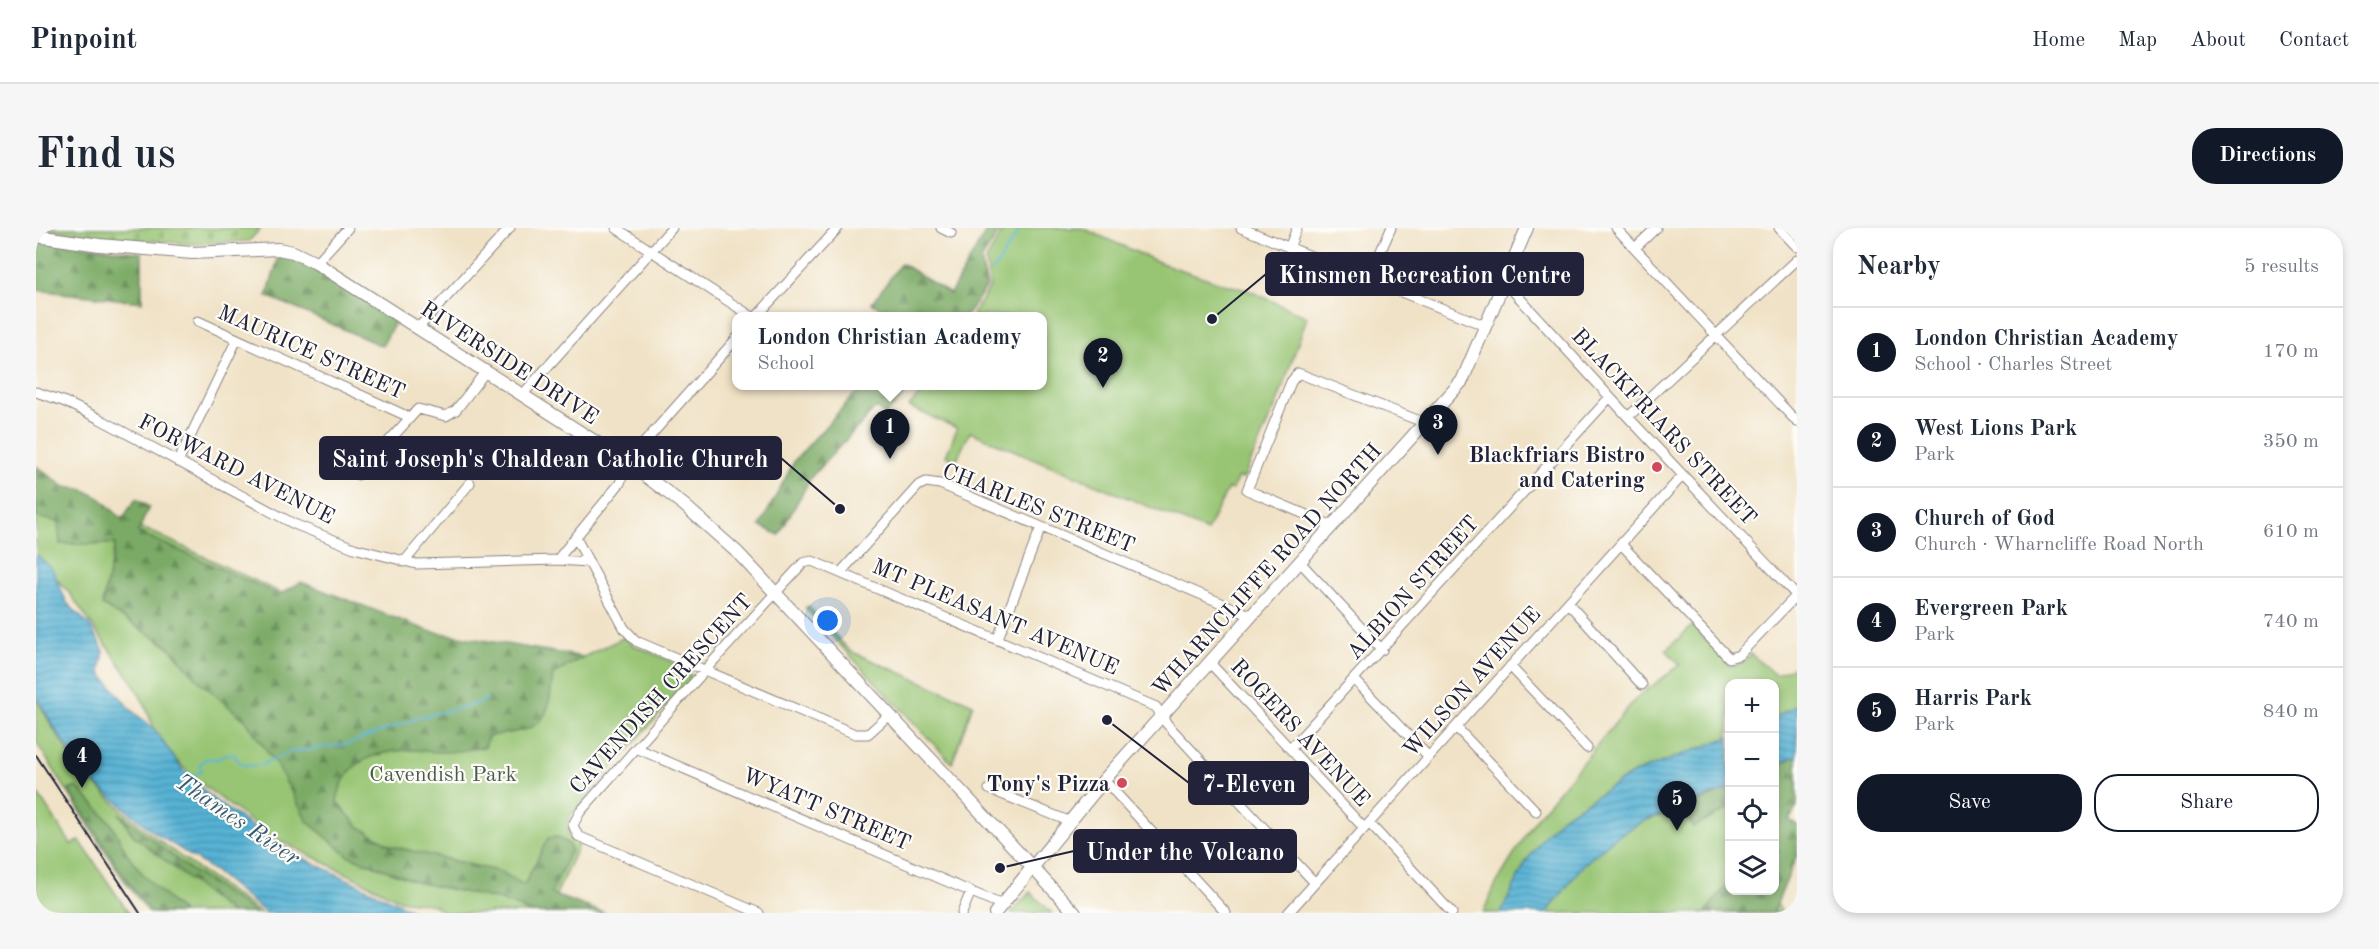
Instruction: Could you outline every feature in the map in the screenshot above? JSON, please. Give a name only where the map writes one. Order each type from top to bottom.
[{"type":"main road","name":"WHARNCLIFFE ROAD NORTH","points":[[999,909],[1104,780],[1462,381],[1527,228]]},
{"type":"main road","name":"RIVERSIDE DRIVE","points":[[36,236],[100,245],[192,253],[279,249],[293,252],[316,263],[523,394],[627,462],[684,505],[738,553],[1075,913]]},
{"type":"street","points":[[316,263],[348,228]]},
{"type":"street","points":[[419,327],[510,228]]},
{"type":"street","points":[[616,228],[745,312]]},
{"type":"street","points":[[523,394],[672,228]]},
{"type":"street","points":[[761,312],[838,228]]},
{"type":"street","points":[[941,228],[951,233]]},
{"type":"street","points":[[1241,228],[1486,326]]},
{"type":"street","points":[[1289,248],[1296,228]]},
{"type":"street","points":[[1368,280],[1391,228]]},
{"type":"street","points":[[1616,228],[1797,422]]},
{"type":"street","points":[[1635,248],[1656,228]]},
{"type":"street","points":[[1779,228],[1797,247]]},
{"type":"street","points":[[1628,417],[1718,337],[1797,261]]},
{"type":"street","name":"BLACKFRIARS STREET","points":[[1504,282],[1797,595]]},
{"type":"street","name":"MAURICE STREET","points":[[198,321],[410,417]]},
{"type":"street","points":[[178,462],[237,339]]},
{"type":"street","points":[[557,560],[620,483],[627,462],[732,344]]},
{"type":"street","points":[[358,475],[418,409],[446,416],[456,410],[486,372]]},
{"type":"street","points":[[1333,526],[1247,490],[1291,382],[1298,373],[1425,423]]},
{"type":"street","name":"FORWARD AVENUE","points":[[36,392],[63,401],[98,418],[294,524],[354,548],[404,562],[557,560],[589,562]]},
{"type":"street","name":"ALBION STREET","points":[[1290,749],[1610,397]]},
{"type":"street","name":"WILSON AVENUE","points":[[1288,913],[1683,475]]},
{"type":"street","name":"CHARLES STREET","points":[[841,572],[918,486],[926,482],[940,484],[1252,616]]},
{"type":"street","points":[[404,562],[470,483]]},
{"type":"street","points":[[998,638],[1041,527]]},
{"type":"street","points":[[576,538],[624,628],[636,640],[855,734],[868,734],[888,715]]},
{"type":"street","points":[[1621,544],[1727,657],[1739,655],[1797,595]]},
{"type":"street","name":"MT PLEASANT AVENUE","points":[[774,593],[803,563],[812,561],[1132,694],[1156,707],[1167,724],[1315,883]]},
{"type":"street","points":[[1300,562],[1382,650]]},
{"type":"street","name":"CAVENDISH CRESCENT","points":[[759,913],[578,836],[573,825],[580,812],[774,593]]},
{"type":"street","points":[[1568,603],[1642,685]]},
{"type":"street","name":"ROGERS AVENUE","points":[[1210,663],[1290,749],[1452,913]]},
{"type":"street","points":[[1510,666],[1587,748]]},
{"type":"street","points":[[1354,679],[1429,757]]},
{"type":"street","points":[[1456,727],[1536,811]]},
{"type":"street","name":"WYATT STREET","points":[[636,748],[971,891],[999,909]]},
{"type":"street","points":[[1104,780],[1226,913]]},
{"type":"street","points":[[989,789],[1071,822]]},
{"type":"street","points":[[962,913],[971,891]]},
{"type":"green space","points":[[36,228],[261,228],[249,241],[194,244],[101,237]]},
{"type":"green space","points":[[988,228],[1002,228],[981,260],[987,286],[969,312],[886,312],[872,303],[901,263],[950,294]]},
{"type":"green space","points":[[1005,228],[1082,228],[1161,263],[1248,290],[1307,317],[1279,398],[1243,479],[1238,477],[1232,490],[1228,488],[1207,531],[970,432],[956,461],[946,456],[957,428],[909,407],[923,390],[1047,390],[1047,312],[974,312],[990,287],[986,260]]},
{"type":"green space","points":[[36,240],[142,253],[142,302],[36,290]]},
{"type":"green space","points":[[279,255],[325,273],[397,319],[382,346],[267,296]]},
{"type":"green space","points":[[858,390],[909,390],[885,415],[876,408],[812,476],[779,535],[760,526],[795,460]]},
{"type":"green space","points":[[36,466],[65,487],[85,490],[101,499],[122,519],[136,499],[149,507],[138,532],[279,595],[301,582],[429,631],[583,657],[553,675],[546,712],[540,722],[534,726],[488,736],[485,747],[448,752],[396,751],[372,757],[362,761],[346,777],[340,788],[337,802],[358,826],[392,846],[501,872],[524,885],[548,838],[558,837],[569,844],[571,850],[551,894],[605,913],[532,913],[501,900],[420,883],[349,856],[308,822],[276,764],[246,721],[200,682],[168,646],[102,605],[115,544],[60,544],[58,522],[36,517]]},
{"type":"green space","name":"Cavendish Park","points":[[36,494],[152,532],[279,592],[362,624],[573,662],[625,637],[633,645],[688,668],[691,678],[571,815],[568,822],[568,835],[580,841],[548,913],[444,913],[434,905],[400,900],[269,835],[195,779],[176,760],[157,737],[145,705],[131,680],[68,591],[44,565],[36,560]]},
{"type":"green space","points":[[808,606],[850,651],[973,704],[952,763],[805,608]]},
{"type":"green space","points":[[1693,625],[1728,665],[1741,663],[1751,654],[1775,675],[1797,666],[1797,705],[1779,715],[1779,679],[1725,679],[1725,739],[1632,774],[1562,817],[1545,835],[1526,862],[1501,913],[1483,913],[1496,884],[1537,817],[1637,697],[1680,665],[1666,650]]},
{"type":"green space","points":[[36,699],[68,753],[122,810],[166,846],[261,913],[149,913],[123,879],[36,742]]},
{"type":"green space","points":[[1797,750],[1782,813],[1797,832],[1779,887],[1779,787],[1779,762]]},
{"type":"green space","points":[[1797,754],[1797,807],[1789,820],[1797,825],[1797,855],[1773,913],[1705,913],[1725,887],[1725,895],[1779,895],[1779,765]]},
{"type":"green space","points":[[77,787],[111,823],[126,852],[145,877],[183,913],[152,913],[126,879],[69,790]]},
{"type":"green space","points":[[1725,787],[1725,895],[1776,895],[1775,899],[1782,913],[1544,913],[1583,865],[1616,837],[1643,821],[1680,809],[1690,802]]},
{"type":"green space","points":[[1725,790],[1725,811],[1693,827],[1683,808]]},
{"type":"green space","points":[[36,791],[71,844],[80,841],[129,913],[36,913]]},
{"type":"green space","points":[[119,813],[189,869],[256,913],[231,913],[133,835]]},
{"type":"green space","points":[[1030,892],[1052,913],[1011,913]]},
{"type":"water","name":"Thames River","points":[[36,554],[52,569],[67,603],[90,626],[104,651],[100,672],[130,709],[155,730],[184,772],[213,799],[265,836],[303,858],[418,913],[266,913],[213,870],[155,833],[91,780],[56,731],[36,695]]},
{"type":"water","points":[[1797,705],[1797,756],[1779,763],[1779,733],[1779,715]]},
{"type":"water","points":[[1725,739],[1725,790],[1643,821],[1616,837],[1583,865],[1547,913],[1501,913],[1526,862],[1545,835],[1562,817],[1632,774]]},
{"type":"waterway","points":[[993,271],[1021,228]]},
{"type":"waterway","name":"Thames River","points":[[183,772],[191,775],[202,772],[200,765],[205,759],[219,759],[226,754],[234,754],[239,762],[248,766],[261,765],[290,752],[348,744],[420,717],[487,700]]},
{"type":"railway","points":[[36,755],[140,913]]},
{"type":"place","name":"Kinsmen Recreation Centre","points":[[1212,319]]},
{"type":"place","name":"West Lions Park","points":[[1103,388]]},
{"type":"place","name":"Church of God","points":[[1438,455]]},
{"type":"place","name":"London Christian Academy","points":[[890,459]]},
{"type":"place","name":"Blackfriars Bistro and Catering","points":[[1657,467]]},
{"type":"place","name":"Saint Joseph's Chaldean Catholic Church","points":[[840,509]]},
{"type":"place","name":"7-Eleven","points":[[1107,720]]},
{"type":"place","name":"Tony's Pizza","points":[[1122,783]]},
{"type":"place","name":"Evergreen Park","points":[[82,788]]},
{"type":"place","name":"Harris Park","points":[[1677,831]]},
{"type":"place","name":"Under the Volcano","points":[[1000,868]]}]
